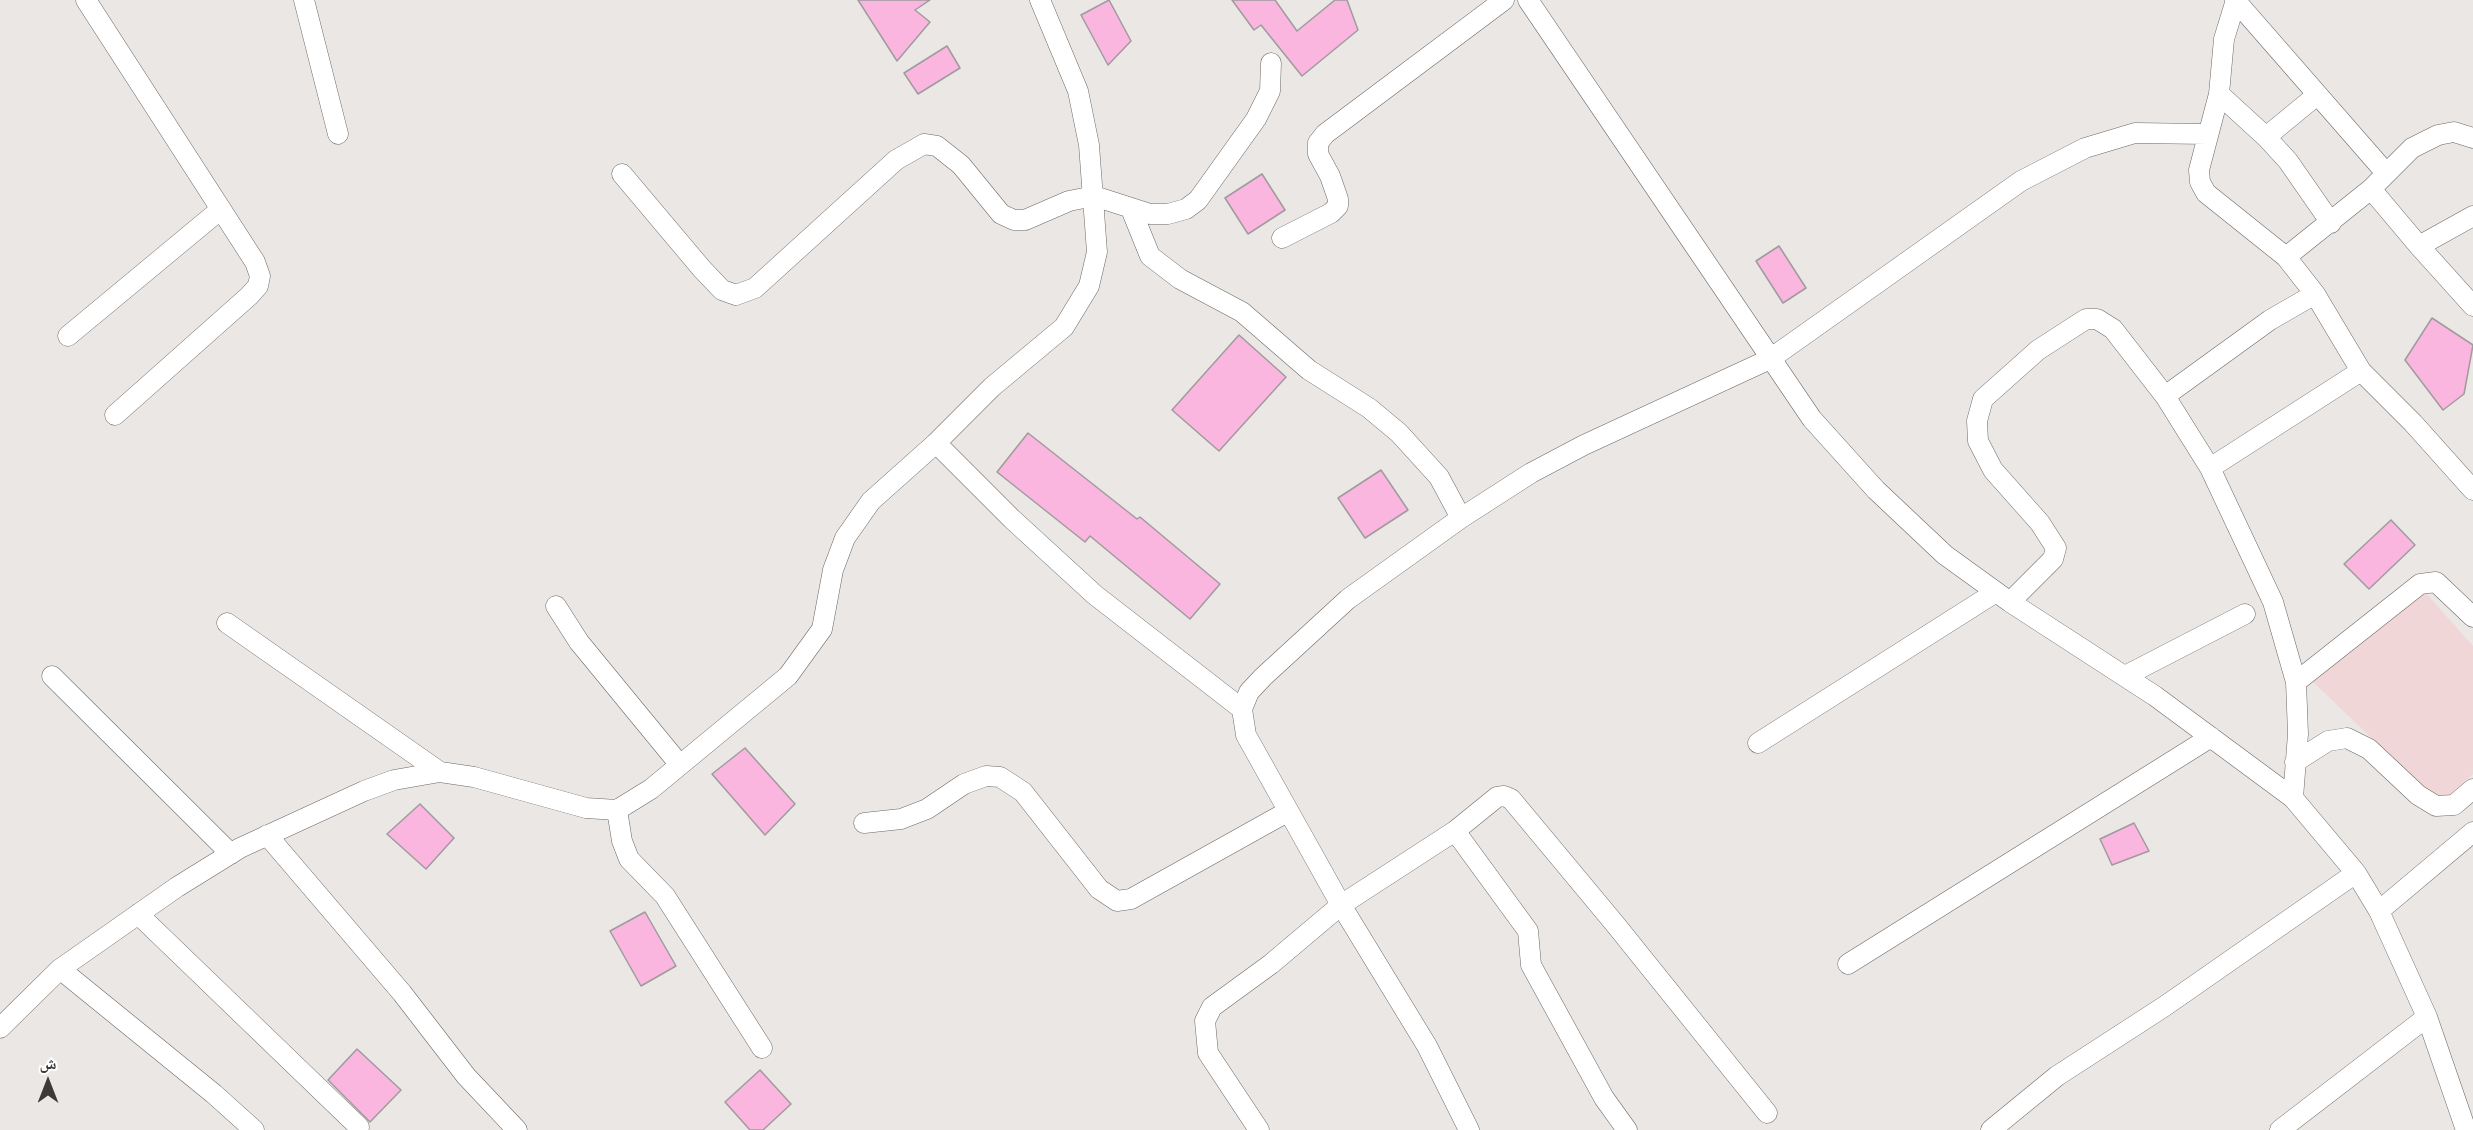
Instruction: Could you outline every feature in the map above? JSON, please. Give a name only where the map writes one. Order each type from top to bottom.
[{"type":"street","points":[[86,0],[255,262],[259,272],[258,286],[115,415]]},
{"type":"street","points":[[304,0],[338,134]]},
{"type":"street","points":[[0,1028],[60,969],[138,914],[231,854],[364,791],[394,780],[440,772],[474,777],[586,808],[617,810],[651,789],[788,676],[822,629],[833,570],[844,538],[872,501],[992,387],[1064,327],[1089,286],[1097,252],[1089,145],[1078,91],[1040,0]]},
{"type":"street","points":[[1282,238],[1331,213],[1338,206],[1338,199],[1330,176],[1318,154],[1318,143],[1325,134],[1504,0]]},
{"type":"street","points":[[1528,0],[1644,167],[1812,419],[1876,490],[1945,555],[2003,597],[2125,676],[2293,798],[2356,873],[2379,911],[2427,1017],[2466,1130]]},
{"type":"street","points":[[2235,0],[2224,39],[2218,94],[2199,170],[2200,182],[2206,194],[2286,257],[2315,294],[2361,370],[2413,423],[2473,490]]},
{"type":"street","points":[[2235,0],[2386,173]]},
{"type":"street","points":[[622,174],[715,283],[722,290],[736,295],[755,288],[896,160],[924,144],[937,146],[961,165],[1001,214],[1014,220],[1025,220],[1069,201],[1094,196],[1112,200],[1131,209],[1168,214],[1186,209],[1198,200],[1256,119],[1270,91],[1271,63]]},
{"type":"street","points":[[2218,94],[2266,137],[2305,183],[2331,223]]},
{"type":"street","points":[[2266,137],[2317,95]]},
{"type":"street","points":[[2286,257],[2371,189],[2412,148],[2438,135],[2454,132],[2473,138]]},
{"type":"street","points":[[1470,1130],[1427,1046],[1341,905],[1246,735],[1242,710],[1249,692],[1348,599],[1461,518],[1531,473],[1584,445],[1770,359],[2020,181],[2085,148],[2135,133],[2207,134]]},
{"type":"street","points":[[2371,189],[2473,306]]},
{"type":"street","points":[[68,336],[221,209]]},
{"type":"street","points":[[1131,209],[1150,256],[1180,279],[1242,312],[1309,370],[1369,408],[1399,433],[1439,477],[1461,518]]},
{"type":"street","points":[[2419,246],[2473,216]]},
{"type":"street","points":[[2165,396],[2270,320],[2315,294]]},
{"type":"street","points":[[1758,743],[2003,597],[2053,558],[2056,548],[2040,523],[1993,470],[1978,441],[1977,421],[1983,399],[2038,350],[2086,319],[2097,319],[2113,329],[2165,396],[2210,468],[2273,602],[2296,682],[2298,734],[2293,798]]},
{"type":"street","points":[[2210,468],[2361,370]]},
{"type":"street","points":[[936,442],[1012,519],[1095,594],[1242,710]]},
{"type":"street","points":[[2296,682],[2420,584],[2436,582],[2473,617]]},
{"type":"street","points":[[556,606],[579,642],[680,765]]},
{"type":"street","points":[[2125,676],[2245,614]]},
{"type":"street","points":[[227,623],[440,772]]},
{"type":"street","points":[[51,676],[231,854]]},
{"type":"street","points":[[1848,964],[2211,737]]},
{"type":"street","points":[[2295,762],[2328,741],[2347,738],[2368,749],[2418,795],[2436,806],[2454,805],[2473,789]]},
{"type":"street","points":[[864,824],[901,819],[927,809],[964,784],[986,776],[1000,777],[1023,792],[1099,889],[1117,901],[1131,899],[1287,812]]},
{"type":"street","points":[[1259,1130],[1208,1053],[1204,1036],[1205,1021],[1212,1007],[1271,963],[1341,905],[1455,831],[1497,797],[1511,799],[1767,1113]]},
{"type":"street","points":[[617,810],[622,841],[629,860],[665,896],[762,1048]]},
{"type":"street","points":[[1455,831],[1528,931],[1531,964],[1598,1088],[1627,1130]]},
{"type":"street","points":[[2379,911],[2473,832]]},
{"type":"street","points":[[267,835],[402,993],[466,1076],[517,1130]]},
{"type":"street","points":[[1991,1130],[2057,1076],[2165,1006],[2356,873]]},
{"type":"street","points":[[138,914],[359,1127]]},
{"type":"street","points":[[60,969],[214,1094],[254,1130]]},
{"type":"street","points":[[2280,1130],[2427,1017]]},
{"type":"shaded area","points":[[2424,591],[2473,646],[2473,774],[2445,800],[2434,798],[2310,679]]},
{"type":"building","points":[[858,0],[930,0],[915,10],[930,22],[897,61]]},
{"type":"building","points":[[1109,0],[1131,41],[1108,65],[1081,15]]},
{"type":"building","points":[[1232,0],[1275,0],[1297,31],[1335,0],[1347,0],[1358,30],[1302,76],[1261,25],[1254,30]]},
{"type":"building","points":[[947,46],[960,68],[918,94],[904,73]]},
{"type":"building","points":[[1262,174],[1285,210],[1248,234],[1225,198]]},
{"type":"building","points":[[1779,246],[1806,288],[1783,303],[1756,261]]},
{"type":"building","points":[[2432,318],[2473,345],[2464,394],[2443,410],[2405,360]]},
{"type":"building","points":[[1239,335],[1286,377],[1219,451],[1172,410]]},
{"type":"building","points":[[1028,433],[1137,519],[1140,517],[1220,584],[1190,619],[1090,536],[1085,542],[997,472]]},
{"type":"building","points":[[1381,470],[1408,510],[1365,538],[1338,498]]},
{"type":"building","points":[[2391,520],[2415,545],[2369,589],[2344,564]]},
{"type":"building","points":[[745,748],[795,804],[765,835],[712,774]]},
{"type":"building","points":[[420,804],[454,838],[426,869],[387,834]]},
{"type":"building","points":[[2134,823],[2149,851],[2112,865],[2100,839]]},
{"type":"building","points":[[645,912],[676,966],[641,986],[610,931]]},
{"type":"building","points":[[357,1049],[401,1090],[370,1122],[328,1080]]},
{"type":"building","points":[[760,1070],[791,1104],[763,1130],[750,1130],[725,1102]]}]
